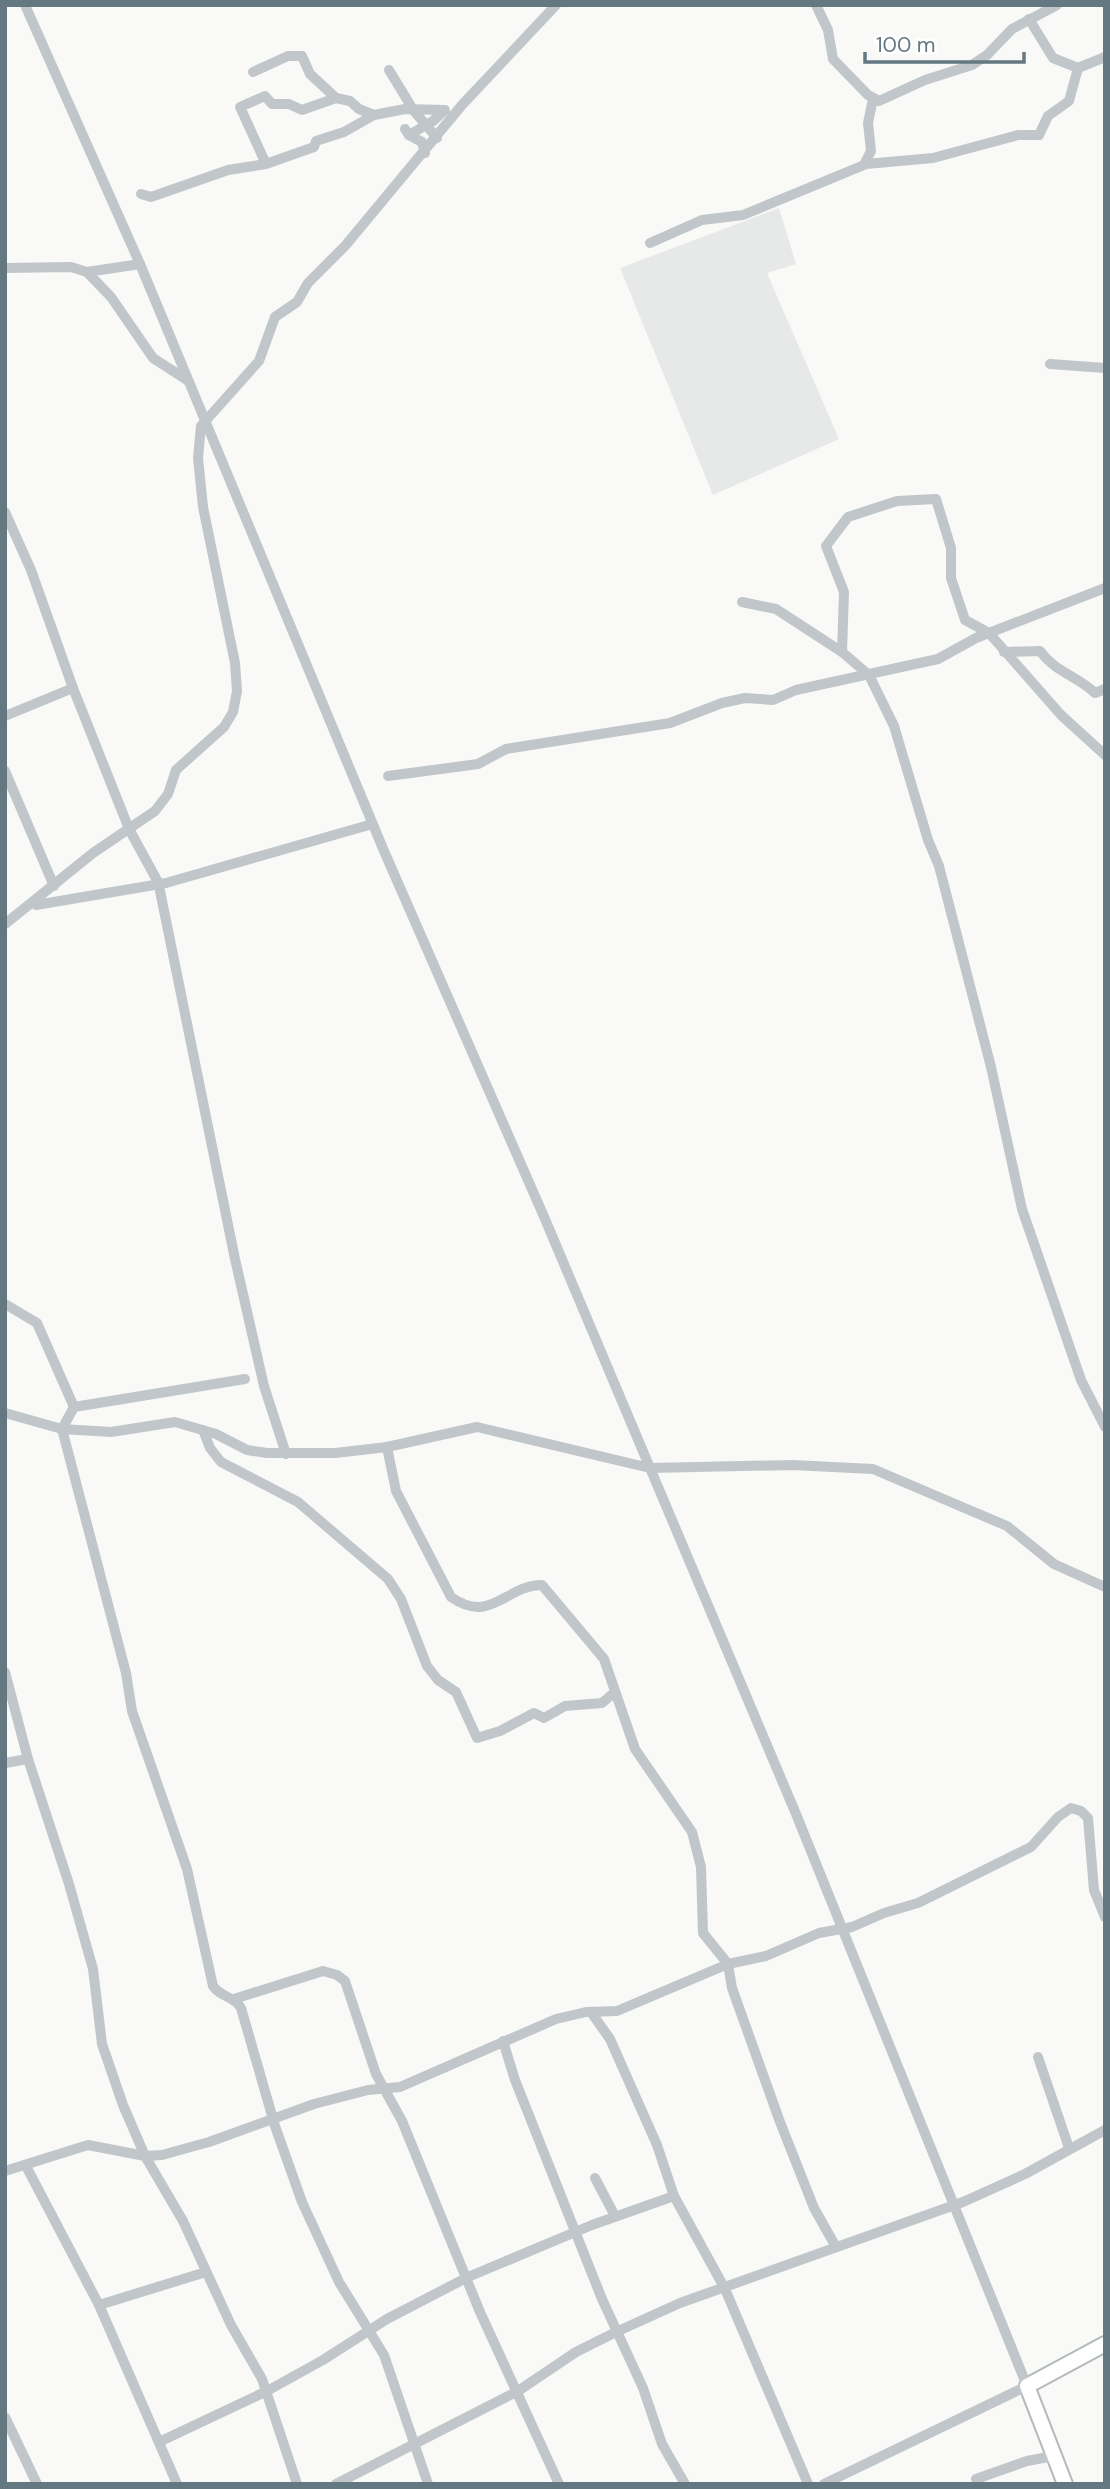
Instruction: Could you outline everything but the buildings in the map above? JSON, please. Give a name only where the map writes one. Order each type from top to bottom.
[{"type":"street","points":[[25,5],[140,264],[384,851],[650,1468],[887,2034],[952,2206],[1065,2484]]},
{"type":"street","points":[[5,925],[155,811],[168,794],[176,770],[224,727],[233,712],[237,691],[235,663],[199,476],[198,443],[204,421],[261,357],[275,317],[297,302],[308,283],[345,246],[425,153],[462,105],[556,5]]},
{"type":"street","points":[[816,5],[828,30],[833,59],[873,99],[887,99],[925,80],[972,65],[987,55],[1002,37],[1057,5]]},
{"type":"street","points":[[1029,19],[1053,58],[1078,68],[1105,57]]},
{"type":"street","points":[[253,72],[288,57],[302,56],[310,74],[336,98],[350,101],[374,116]]},
{"type":"street","points":[[650,243],[702,220],[745,215],[866,164],[933,158],[1018,135],[1038,135],[1048,117],[1069,101],[1078,68]]},
{"type":"street","points":[[389,70],[414,111],[437,138]]},
{"type":"street","points":[[266,164],[240,107],[265,96],[272,104],[289,104],[302,110],[336,98]]},
{"type":"street","points":[[866,164],[871,151],[868,117],[873,99]]},
{"type":"street","points":[[141,194],[151,197],[228,170],[266,164],[314,147],[316,141],[344,132],[374,116],[405,109],[444,110],[462,105]]},
{"type":"street","points":[[425,153],[422,142],[407,132],[433,121],[444,110]]},
{"type":"street","points":[[5,268],[71,267],[87,272],[140,264]]},
{"type":"street","points":[[87,272],[111,296],[153,358],[188,380]]},
{"type":"street","points":[[1050,364],[1105,368]]},
{"type":"street","points":[[842,652],[844,592],[826,546],[848,517],[897,501],[936,499],[951,548],[951,578],[965,620],[989,633],[1061,715],[1105,755]]},
{"type":"street","points":[[5,512],[31,570],[73,688],[130,829],[160,888],[235,1259],[264,1386],[286,1454]]},
{"type":"street","points":[[388,776],[478,764],[506,749],[670,723],[722,703],[745,698],[773,700],[796,690],[938,659],[989,633],[1105,588]]},
{"type":"street","points":[[742,602],[776,609],[842,652],[869,674],[894,726],[939,866],[991,1067],[1022,1209],[1081,1380],[1105,1427]]},
{"type":"street","points":[[1004,652],[1040,651],[1053,668],[1083,682],[1095,693],[1105,689]]},
{"type":"street","points":[[5,716],[73,688]]},
{"type":"street","points":[[5,771],[54,886]]},
{"type":"street","points":[[36,905],[160,888],[369,825]]},
{"type":"street","points":[[5,1304],[37,1323],[74,1407]]},
{"type":"street","points":[[74,1407],[245,1379]]},
{"type":"street","points":[[74,1407],[62,1429],[124,1664],[132,1711],[187,1869],[213,1986],[218,1992],[233,1999],[243,2012],[291,2173],[314,2231],[339,2282],[384,2355],[428,2484]]},
{"type":"street","points":[[5,1413],[62,1429],[124,1433],[175,1422],[203,1430],[251,1451],[286,1454],[335,1454],[387,1447],[477,1427],[650,1468],[792,1465],[873,1469],[1000,1522],[1054,1564],[1105,1587]]},
{"type":"street","points":[[203,1430],[209,1448],[221,1462],[298,1502],[388,1579],[401,1599],[425,1661],[433,1675],[456,1692],[477,1738],[500,1731],[534,1713],[544,1718],[565,1706],[601,1703],[615,1692]]},
{"type":"street","points":[[387,1447],[396,1491],[451,1597],[467,1608],[483,1608],[542,1586],[600,1653],[635,1749],[696,1841],[701,1867],[703,1932],[728,1964],[732,1988],[780,2122],[814,2208],[836,2247]]},
{"type":"street","points":[[5,1672],[28,1759],[69,1884],[93,1969],[102,2044],[145,2156],[183,2221],[267,2391],[278,2433],[298,2484]]},
{"type":"street","points":[[5,1763],[28,1759]]},
{"type":"street","points":[[5,2171],[89,2145],[145,2156],[188,2148],[314,2104],[405,2085],[556,2019],[592,2012],[617,2011],[728,1964],[766,1956],[818,1933],[918,1903],[1017,1856],[1031,1847],[1058,1817],[1072,1808],[1081,1811],[1088,1818],[1094,1890],[1105,1917]]},
{"type":"street","points":[[233,1999],[323,1971],[343,1978],[376,2074],[402,2121],[468,2277],[480,2312],[559,2484]]},
{"type":"street","points":[[592,2012],[610,2039],[657,2145],[674,2196],[725,2288],[808,2484]]},
{"type":"street","points":[[503,2041],[515,2080],[615,2332],[643,2388],[662,2444],[685,2484]]},
{"type":"street","points":[[1038,2057],[1069,2148]]},
{"type":"street","points":[[336,2484],[518,2391],[576,2353],[615,2332],[680,2303],[952,2206],[1025,2174],[1105,2130]]},
{"type":"street","points":[[26,2166],[99,2305],[177,2484]]},
{"type":"street","points":[[595,2178],[615,2216]]},
{"type":"street","points":[[159,2442],[267,2391],[323,2360],[369,2330],[468,2277],[615,2216],[674,2196]]},
{"type":"street","points":[[99,2305],[206,2272]]},
{"type":"street","points":[[824,2484],[1027,2386],[1105,2344]]},
{"type":"street","points":[[5,2417],[37,2484]]},
{"type":"street","points":[[976,2479],[1027,2460],[1054,2456]]},
{"type":"shaded area","points":[[779,208],[796,264],[767,273],[839,439],[713,495],[620,268]]}]
